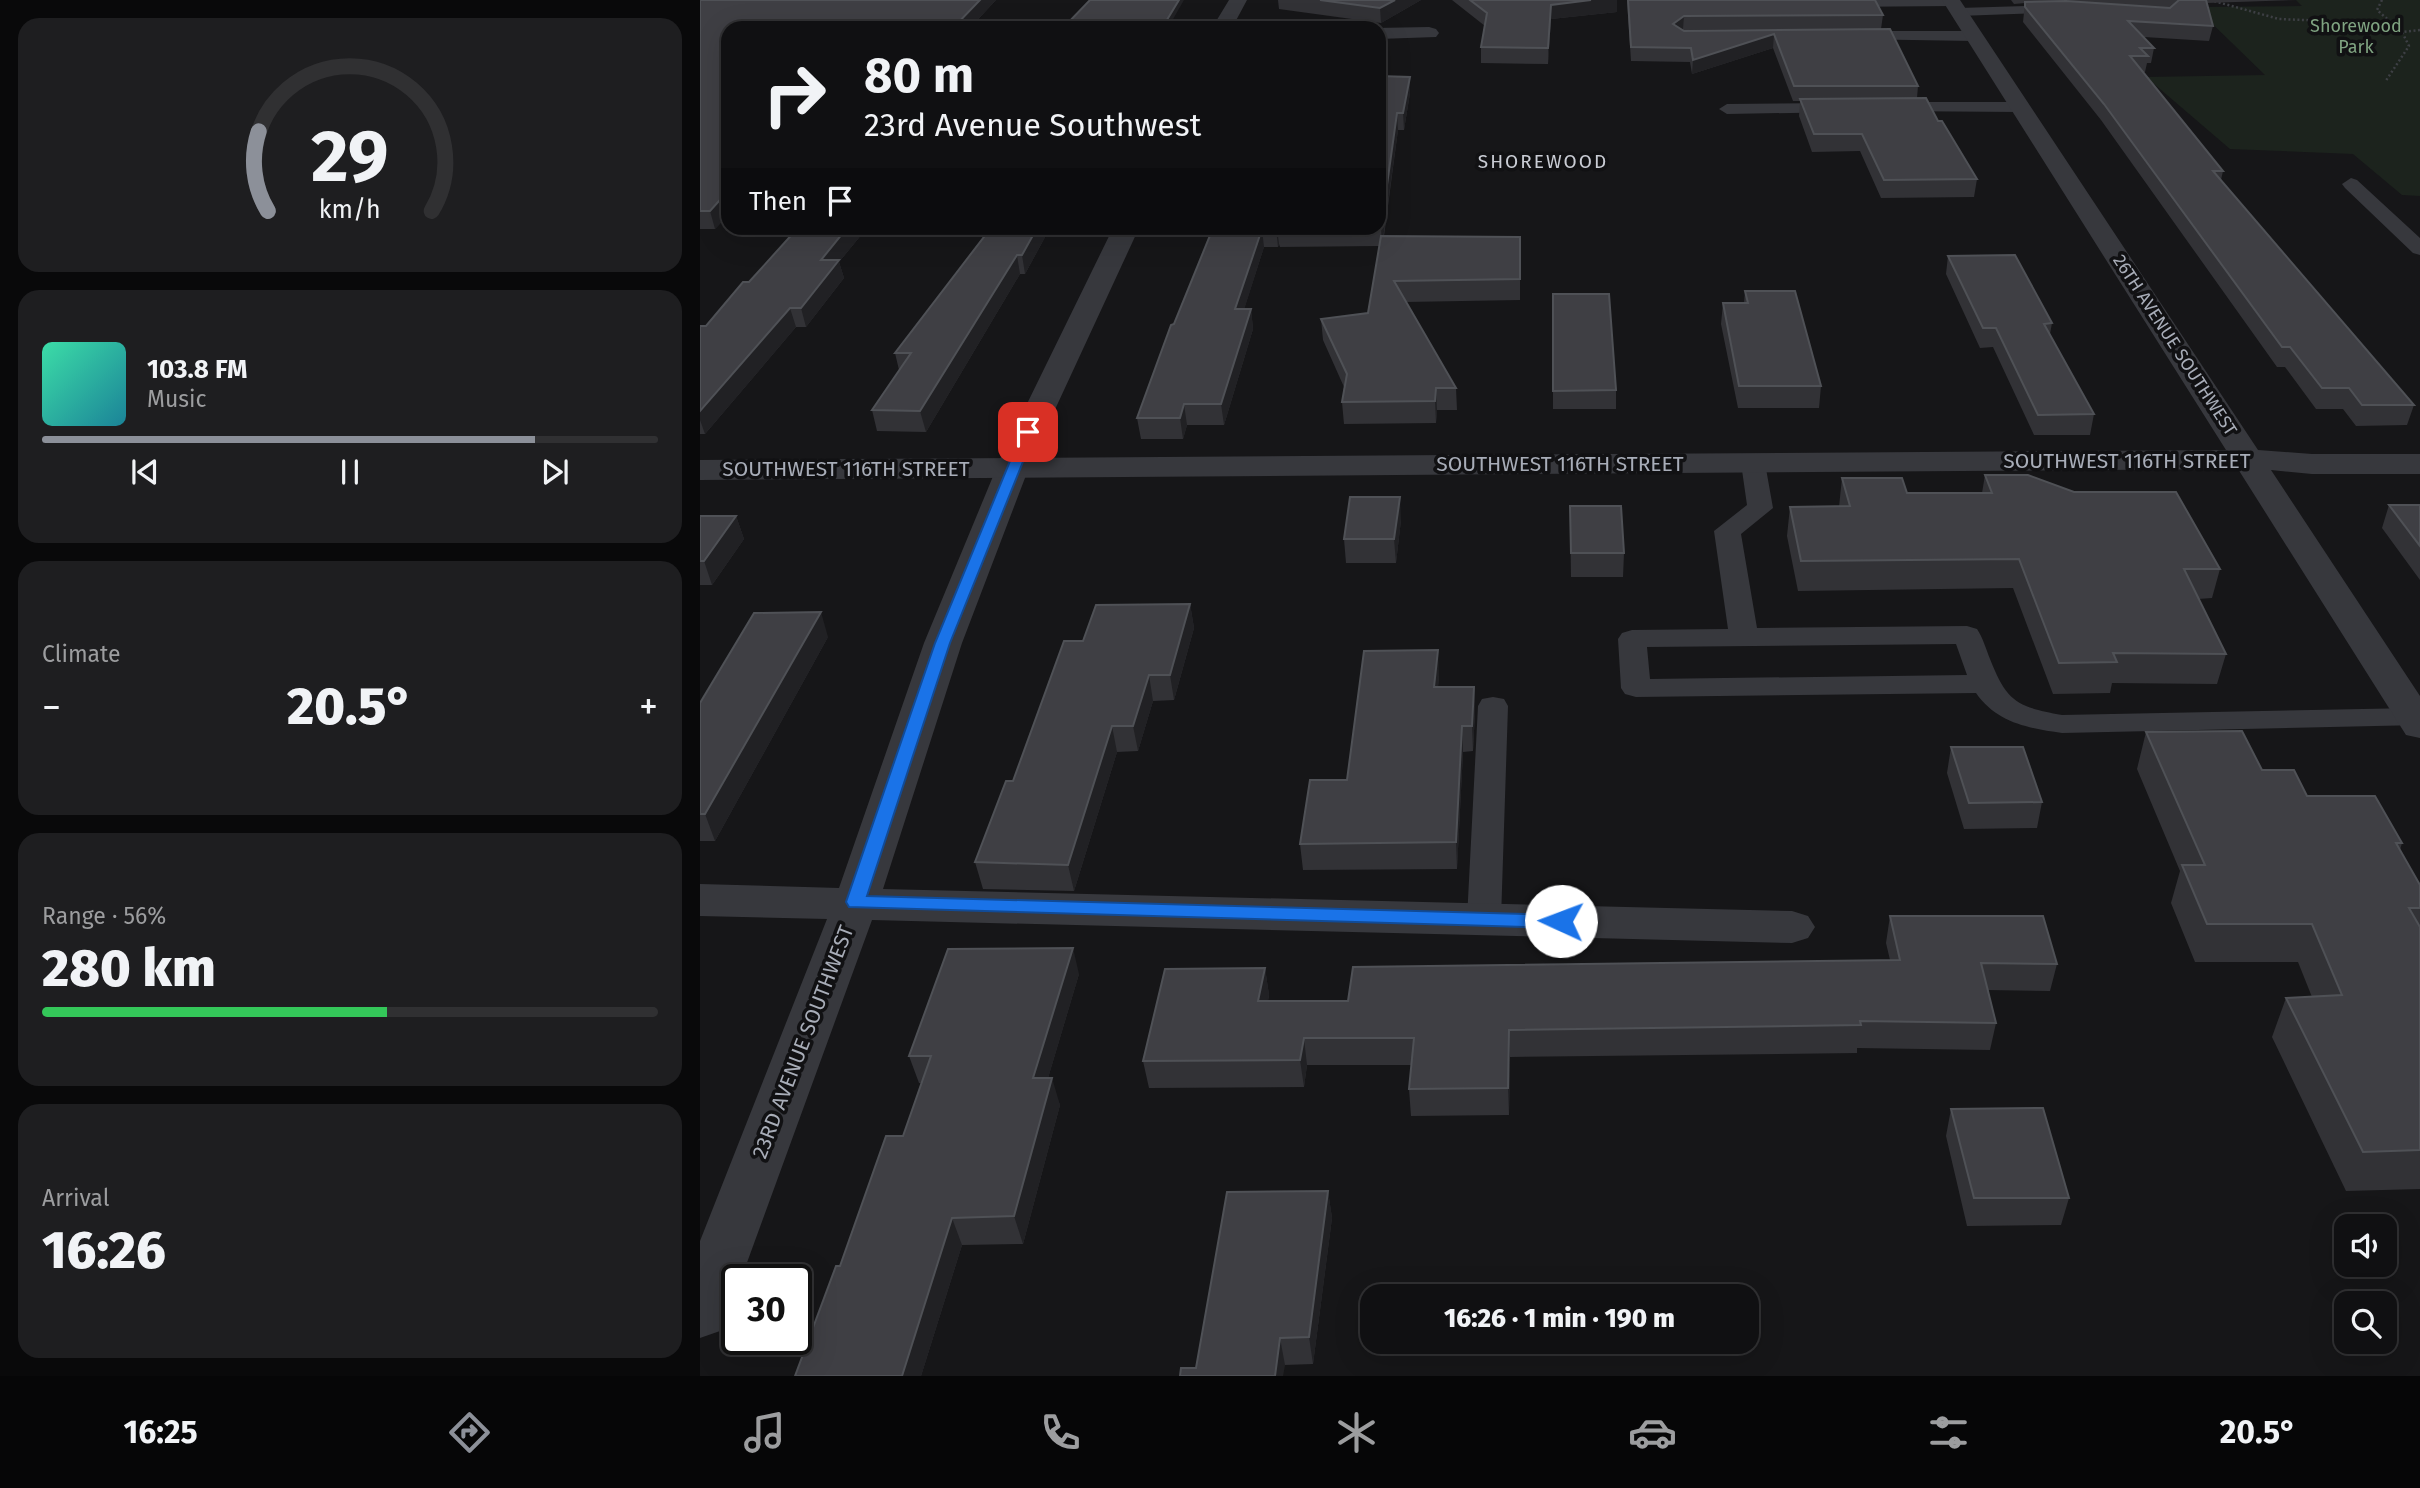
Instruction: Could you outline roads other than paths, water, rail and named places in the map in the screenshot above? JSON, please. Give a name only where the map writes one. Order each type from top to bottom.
[{"type":"street","points":[[1226,21],[1238,0]]},
{"type":"street","name":"26TH AVENUE SOUTHWEST","points":[[1954,5],[2417,722]]},
{"type":"street","points":[[1386,33],[1429,33]]},
{"type":"street","name":"23RD AVENUE SOUTHWEST","points":[[700,1313],[856,902],[943,643],[1012,468],[1123,235]]},
{"type":"street","name":"SOUTHWEST 116TH STREET","points":[[700,470],[2249,459],[2312,464],[2420,464]]},
{"type":"street","points":[[700,900],[1792,927]]},
{"type":"lane","points":[[1830,3],[2074,9]]},
{"type":"lane","points":[[1836,36],[1975,36]]},
{"type":"lane","points":[[1880,108],[2020,107]]},
{"type":"lane","points":[[1727,109],[1852,108]]},
{"type":"lane","points":[[2351,184],[2420,249]]},
{"type":"lane","points":[[1744,637],[1727,531],[1760,508],[1752,463]]},
{"type":"lane","points":[[1985,684],[1636,688],[1632,639],[1967,635],[1985,684],[1995,702],[2020,717],[2062,724],[2417,722]]},
{"type":"lane","points":[[1484,919],[1493,705]]},
{"type":"district","name":"SHOREWOOD","points":[[1543,161]]},
{"type":"park label","name":"Shorewood Park","points":[[2356,36]]}]
